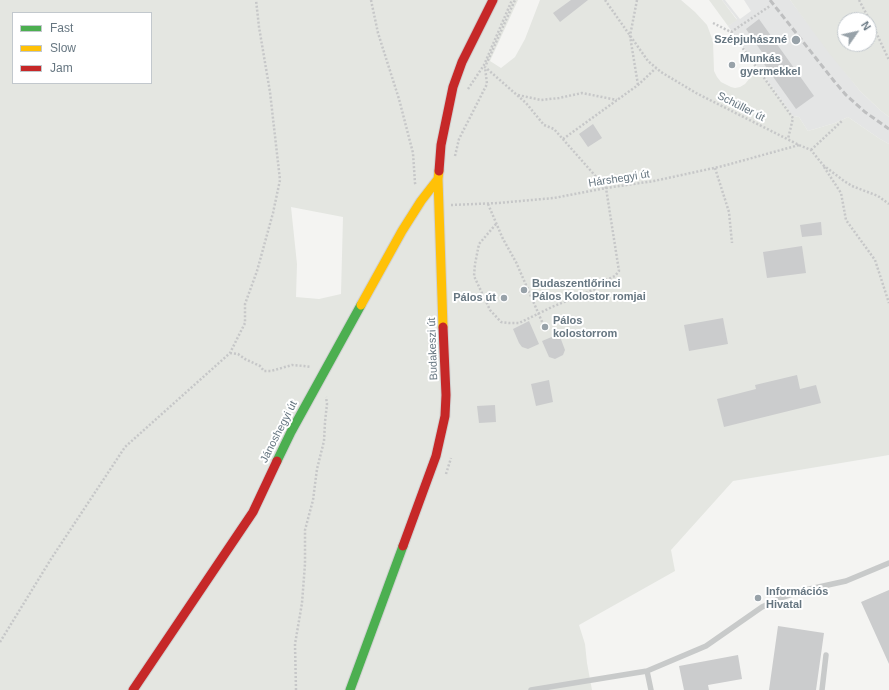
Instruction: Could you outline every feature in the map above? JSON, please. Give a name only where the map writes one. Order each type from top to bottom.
[{"type":"main road","name":"Budakeszi út","points":[[350,690],[436,456],[442,431],[446,405],[446,378],[438,179],[441,145],[453,87],[462,62],[493,0]]},
{"type":"main road","name":"Jánoshegyi út","points":[[133,690],[253,512],[291,432],[402,232],[421,201],[438,179]]},
{"type":"lane","points":[[531,690],[647,671],[706,646],[762,607],[781,598],[805,590],[846,581],[889,563]]},
{"type":"lane","points":[[822,690],[826,654]]},
{"type":"lane","points":[[647,671],[651,690]]},
{"type":"path","points":[[0,642],[51,559],[124,447],[230,352],[245,323],[245,304],[271,221],[280,180],[270,92],[256,0]]},
{"type":"path","points":[[372,0],[378,33],[399,99],[413,153],[415,183],[420,194],[421,201]]},
{"type":"path","points":[[496,224],[479,244],[474,276],[490,310],[501,322],[519,323],[595,288],[600,283],[615,276],[619,270],[606,188],[554,129],[544,125],[518,95],[485,67],[515,0]]},
{"type":"path","name":"Schüller út","points":[[604,0],[645,57],[669,78],[811,150],[823,165],[844,181],[852,186],[878,196],[889,204]]},
{"type":"path","points":[[637,0],[630,36],[638,85]]},
{"type":"path","points":[[859,0],[889,60]]},
{"type":"path","points":[[731,32],[770,6]]},
{"type":"path","points":[[714,23],[731,32],[794,118],[788,139]]},
{"type":"path","points":[[564,139],[638,85],[656,68]]},
{"type":"path","points":[[518,95],[541,100],[582,93],[617,100]]},
{"type":"path","points":[[811,150],[843,120]]},
{"type":"path","name":"Hárshegyi út","points":[[439,205],[488,204],[554,198],[654,181],[715,168],[799,145]]},
{"type":"path","points":[[823,165],[840,193],[846,220],[875,260],[889,303]]},
{"type":"path","points":[[715,168],[729,212],[732,243]]},
{"type":"path","points":[[488,204],[502,239],[516,262],[543,324]]},
{"type":"path","points":[[230,352],[238,354],[260,366],[264,371],[271,371],[292,365],[326,371]]},
{"type":"path","points":[[296,690],[295,644],[302,603],[306,530],[313,500],[317,469],[324,441],[327,404],[326,396]]},
{"type":"shaded area","points":[[0,0],[518,0],[490,61],[501,68],[515,57],[525,39],[540,0],[681,0],[707,25],[713,41],[714,71],[721,82],[731,87],[740,87],[745,84],[758,68],[793,116],[799,117],[808,131],[835,123],[848,117],[889,144],[889,455],[733,481],[671,550],[675,571],[579,625],[585,644],[592,690],[0,690]],"holes":[[[291,207],[343,217],[341,294],[319,299],[296,297],[297,264]]]},
{"type":"shaded area","points":[[709,0],[722,0],[737,20],[728,26]]},
{"type":"shaded area","points":[[722,0],[725,0],[740,19],[751,11],[744,0],[790,0],[860,91],[889,117],[889,144],[848,117],[835,123],[808,131],[799,117],[793,116],[728,26],[737,19]]},
{"type":"shaded area","points":[[790,0],[889,0],[889,117],[860,91],[829,53]]},
{"type":"building","points":[[571,0],[588,0],[560,22],[553,13]]},
{"type":"building","points":[[759,19],[814,96],[796,109],[764,64],[768,61],[746,29]]},
{"type":"building","points":[[593,124],[602,138],[588,147],[579,134]]},
{"type":"building","points":[[821,222],[822,235],[802,237],[800,225]]},
{"type":"building","points":[[802,246],[806,273],[767,278],[763,252]]},
{"type":"building","points":[[723,318],[728,344],[689,351],[684,325]]},
{"type":"building","points":[[529,321],[539,344],[528,349],[522,347],[519,343],[513,329]]},
{"type":"building","points":[[559,334],[565,350],[563,355],[555,359],[549,357],[542,341]]},
{"type":"building","points":[[797,375],[800,389],[816,385],[821,403],[724,427],[717,399],[756,389],[755,385]]},
{"type":"building","points":[[549,380],[553,402],[536,406],[531,384]]},
{"type":"building","points":[[495,405],[496,422],[479,423],[477,406]]},
{"type":"building","points":[[889,590],[889,664],[861,602]]},
{"type":"building","points":[[778,626],[824,633],[816,690],[769,690]]},
{"type":"building","points":[[738,655],[742,679],[708,685],[709,690],[684,690],[679,666]]},
{"type":"railway","points":[[770,0],[846,95],[865,112],[889,129]]},
{"type":"traffic: fast","points":[[277,461],[291,432],[361,305]]},
{"type":"traffic: fast","points":[[350,690],[403,546]]},
{"type":"traffic: slow","points":[[439,171],[438,179],[443,327]]},
{"type":"traffic: slow","points":[[361,305],[402,231],[421,201],[438,179]]},
{"type":"traffic: jam","points":[[439,171],[441,145],[453,87],[462,62],[493,0]]},
{"type":"traffic: jam","points":[[403,546],[436,456],[445,416],[446,395],[443,327]]},
{"type":"traffic: jam","points":[[133,690],[253,512],[277,461]]},
{"type":"place","name":"Szépjuhászné","points":[[796,40]]},
{"type":"place","name":"Munkás gyermekkel","points":[[732,65]]},
{"type":"place","name":"Budaszentlőrinci Pálos Kolostor romjai","points":[[524,290]]},
{"type":"place","name":"Pálos út","points":[[504,298]]},
{"type":"place","name":"Pálos kolostorrom","points":[[545,327]]},
{"type":"place","name":"Információs Hivatal","points":[[758,598]]}]
